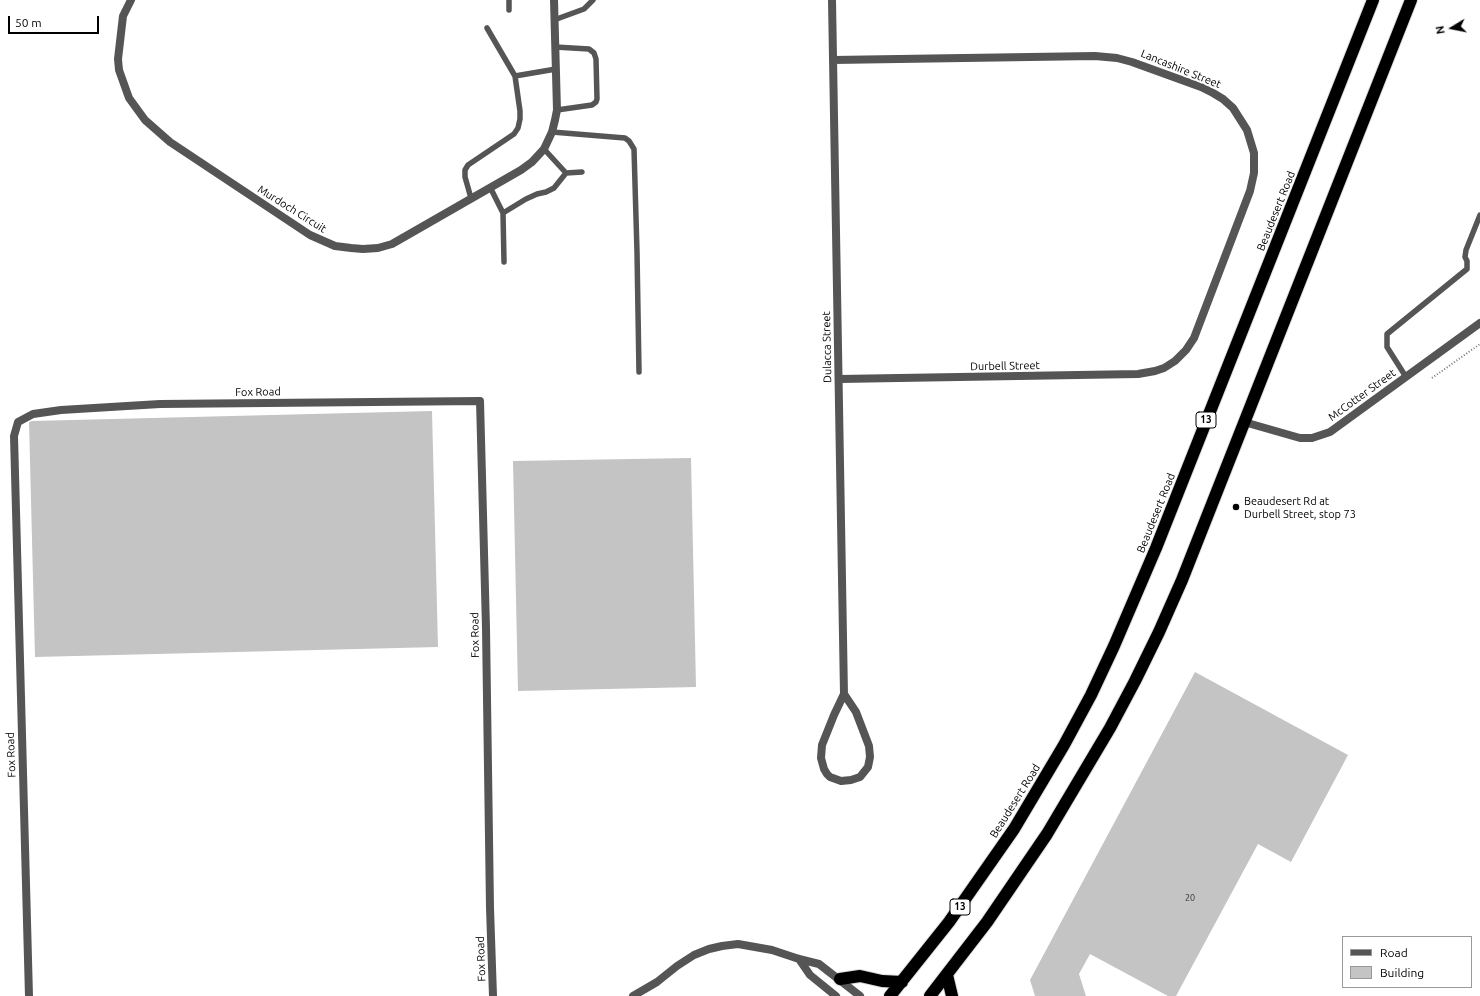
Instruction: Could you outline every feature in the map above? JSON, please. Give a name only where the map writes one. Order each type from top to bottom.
[{"type":"highway","name":"Beaudesert Road","points":[[890,996],[949,922],[1014,829],[1057,757],[1091,694],[1159,542],[1373,0]]},
{"type":"highway","points":[[930,996],[1000,905],[1047,834],[1110,728],[1159,632],[1179,586],[1411,0]]},
{"type":"highway","points":[[947,975],[952,996]]},
{"type":"highway","points":[[840,979],[860,976],[882,981],[902,982]]},
{"type":"street","name":"Murdoch Circuit","points":[[130,0],[123,16],[118,59],[119,70],[129,98],[145,120],[170,142],[310,235],[335,246],[350,248],[378,248],[392,244],[521,170],[532,162],[544,149],[552,132],[556,120],[557,110],[554,0]]},
{"type":"street","name":"Dulacca Street","points":[[832,0],[844,694],[822,744],[821,758],[827,774],[830,777],[841,781],[851,780],[860,776],[868,767],[870,757],[869,746],[856,712],[844,694]]},
{"type":"street","name":"Lancashire Street","points":[[833,60],[1106,57],[1132,62],[1155,69],[1213,92],[1233,108],[1247,130],[1251,142],[1254,164],[1253,183],[1194,338],[1186,350],[1169,365]]},
{"type":"street","name":"McCotter Street","points":[[1244,422],[1300,438],[1321,436],[1340,426],[1480,324]]},
{"type":"street","name":"Durbell Street","points":[[839,379],[1138,374],[1155,372],[1169,365]]},
{"type":"street","name":"Fox Road","points":[[29,996],[14,436],[18,422],[34,414],[61,410],[160,404],[480,400],[493,996]]},
{"type":"street","points":[[633,996],[657,982],[694,955],[709,949],[738,944],[772,950],[819,964],[860,996]]},
{"type":"street","points":[[799,959],[810,975],[836,996]]},
{"type":"lane","points":[[509,0],[509,10]]},
{"type":"lane","points":[[554,20],[584,9],[594,0]]},
{"type":"lane","points":[[471,198],[465,177],[465,170],[468,165],[514,134],[518,128],[520,119],[516,76],[487,28]]},
{"type":"lane","points":[[555,47],[589,49],[594,53],[596,59],[596,102],[592,105],[557,110]]},
{"type":"lane","points":[[516,76],[556,69]]},
{"type":"lane","points":[[552,132],[624,138],[629,141],[634,149],[639,372]]},
{"type":"lane","points":[[544,149],[566,173]]},
{"type":"lane","points":[[503,213],[526,199],[554,188],[566,173],[582,172]]},
{"type":"lane","points":[[490,187],[503,213],[504,262]]},
{"type":"lane","points":[[1406,377],[1386,347],[1387,334],[1467,269],[1467,261],[1465,257],[1466,250],[1480,215]]},
{"type":"path","points":[[1432,378],[1480,344]]},
{"type":"building","points":[[432,411],[438,647],[35,657],[29,422]]},
{"type":"building","points":[[691,458],[696,687],[518,691],[513,461]]},
{"type":"building","points":[[1195,672],[1348,755],[1291,862],[1258,844],[1176,996],[1168,996],[1090,954],[1079,974],[1086,996],[1035,996],[1030,980]]},
{"type":"place","name":"Beaudesert Rd at Durbell Street, stop 73","points":[[1236,507]]}]
